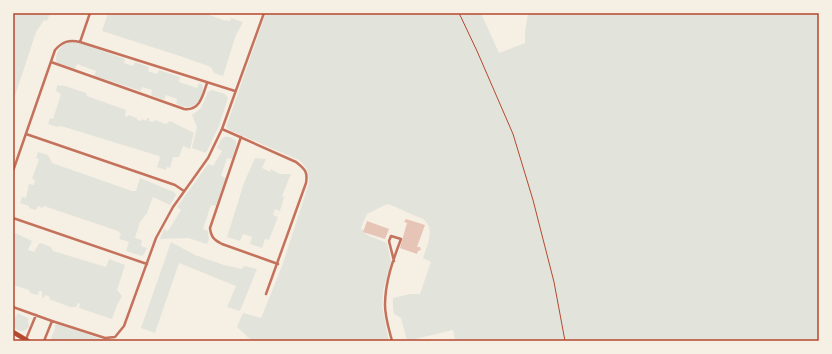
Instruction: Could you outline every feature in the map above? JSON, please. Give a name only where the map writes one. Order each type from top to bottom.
[{"type":"main road","points":[[13,332],[27,340]]},
{"type":"street","points":[[80,42],[90,13]]},
{"type":"street","points":[[13,307],[105,338],[115,337],[124,326],[156,238],[173,207],[208,158],[222,129],[264,13]]},
{"type":"street","points":[[13,171],[55,50],[60,44],[68,41],[80,42],[235,91]]},
{"type":"street","points":[[50,62],[184,109],[196,106],[201,102],[207,83]]},
{"type":"street","points":[[222,129],[296,162],[304,168],[308,175],[278,264],[266,294]]},
{"type":"street","points":[[26,134],[175,185],[184,191]]},
{"type":"street","points":[[241,137],[210,228],[211,236],[222,244],[278,264]]},
{"type":"street","points":[[13,218],[147,264]]},
{"type":"street","points":[[392,341],[386,313],[385,300],[389,272],[394,261],[401,239],[391,236],[389,241],[394,261]]},
{"type":"street","points":[[27,340],[36,315]]},
{"type":"street","points":[[44,341],[52,321]]},
{"type":"path","points":[[459,13],[478,51],[513,134],[533,200],[554,282],[565,341]]},
{"type":"shaded area","points":[[13,13],[50,13],[47,21],[44,20],[36,32],[13,102]]},
{"type":"shaded area","points":[[108,13],[204,13],[226,21],[230,21],[231,18],[243,22],[236,35],[223,76],[214,73],[211,67],[102,31]]},
{"type":"shaded area","points":[[266,13],[481,13],[499,53],[525,43],[528,13],[819,13],[819,341],[455,341],[453,330],[407,341],[401,318],[394,314],[393,298],[410,294],[420,294],[431,262],[423,258],[430,232],[427,223],[423,219],[387,204],[367,214],[361,228],[367,235],[387,243],[391,262],[383,291],[382,306],[389,341],[252,341],[237,327],[243,313],[261,318],[282,266],[309,183],[307,170],[299,160],[229,130],[226,127]]},
{"type":"shaded area","points":[[70,41],[81,43],[125,59],[124,63],[133,66],[135,62],[149,67],[148,71],[157,74],[159,70],[180,77],[179,82],[197,88],[199,83],[202,84],[202,96],[193,106],[185,107],[176,103],[177,99],[166,95],[164,100],[151,95],[152,90],[142,87],[141,91],[94,76],[96,71],[77,64],[75,69],[58,63],[56,61],[56,57],[58,51],[64,44]]},
{"type":"shaded area","points":[[57,85],[62,85],[86,93],[87,96],[126,110],[125,116],[127,117],[128,115],[141,121],[142,119],[146,121],[147,118],[149,118],[149,121],[152,122],[155,120],[166,124],[170,121],[194,133],[190,149],[183,146],[179,157],[173,157],[170,168],[167,167],[166,170],[157,167],[160,158],[159,156],[61,126],[57,127],[48,124],[50,118],[53,119],[61,94],[56,91]]},
{"type":"shaded area","points":[[212,90],[225,94],[228,98],[219,126],[206,153],[192,148],[197,127],[192,115],[201,108],[208,92]]},
{"type":"shaded area","points":[[224,137],[236,141],[236,146],[232,159],[227,158],[221,176],[226,178],[216,206],[211,205],[203,229],[208,231],[209,239],[207,244],[188,238],[160,239],[164,229],[168,231],[181,210],[177,207],[208,164],[213,166],[222,151],[217,148]]},
{"type":"shaded area","points":[[38,152],[48,155],[52,163],[132,191],[136,191],[140,178],[174,192],[176,195],[170,205],[153,197],[147,213],[140,222],[135,238],[142,240],[141,246],[147,248],[144,254],[142,256],[126,251],[129,242],[119,239],[121,234],[118,231],[44,206],[42,208],[38,206],[36,210],[20,203],[22,197],[26,198],[29,184],[34,185],[35,180],[32,179],[39,159],[36,158]]},
{"type":"shaded area","points":[[255,158],[266,159],[262,168],[270,172],[271,169],[280,174],[291,174],[282,196],[284,197],[280,211],[275,209],[273,215],[278,217],[269,240],[265,239],[262,248],[250,244],[252,237],[243,234],[240,241],[227,237],[244,183]]},
{"type":"shaded area","points":[[13,232],[32,241],[28,250],[34,252],[40,243],[51,247],[53,251],[106,267],[109,259],[125,265],[117,290],[122,296],[112,319],[79,308],[80,304],[78,303],[76,307],[70,307],[49,299],[50,297],[45,295],[44,298],[42,297],[42,291],[39,291],[38,295],[30,293],[29,290],[13,285]]},
{"type":"shaded area","points":[[171,242],[195,255],[224,265],[242,269],[244,266],[257,269],[240,311],[227,307],[236,286],[179,263],[155,333],[141,328]]},
{"type":"shaded area","points":[[17,313],[28,318],[29,327],[24,331],[20,331],[13,327],[13,316],[16,317]]},
{"type":"shaded area","points":[[58,324],[107,341],[50,341],[55,325]]},
{"type":"building","points":[[406,219],[425,225],[417,247],[420,247],[421,250],[418,251],[417,254],[400,248],[407,223],[404,222]]},
{"type":"building","points":[[367,221],[389,229],[385,239],[363,232]]}]
